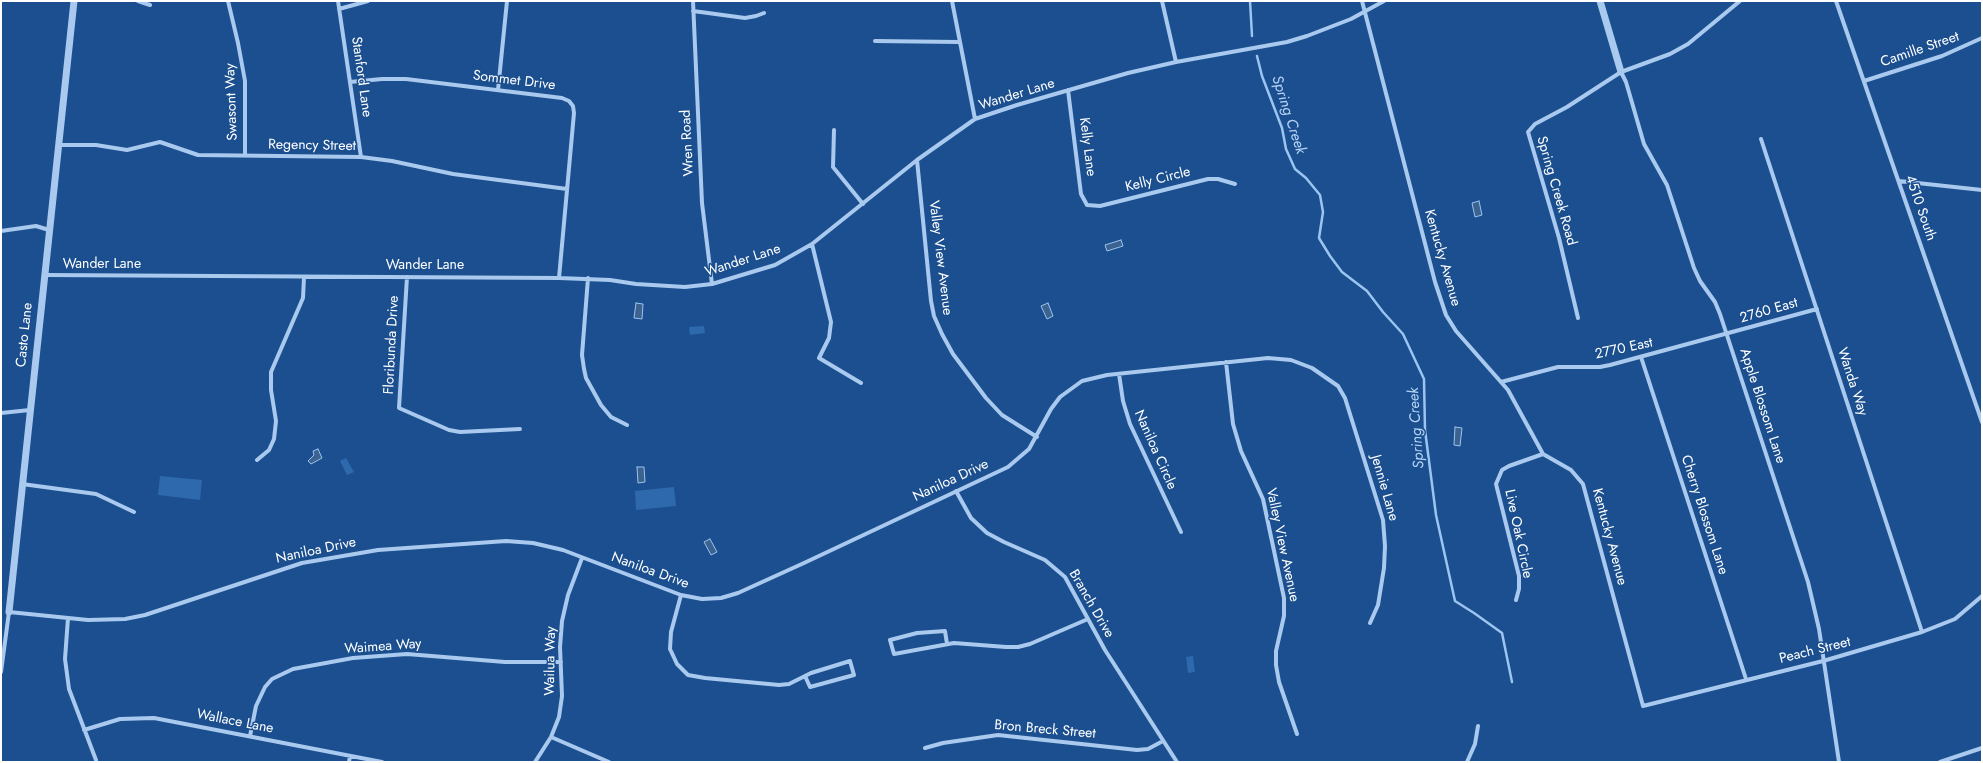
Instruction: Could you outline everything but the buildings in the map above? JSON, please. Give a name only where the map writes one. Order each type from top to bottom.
[{"type":"street","name":"Casto Lane","points":[[1,672],[9,612],[74,1]]},
{"type":"street","points":[[138,1],[150,5]]},
{"type":"street","name":"Swasont Way","points":[[228,1],[244,76],[245,156]]},
{"type":"street","name":"Stanford Lane","points":[[338,1],[361,157]]},
{"type":"street","points":[[339,8],[368,1]]},
{"type":"street","points":[[498,90],[507,1]]},
{"type":"street","name":"Wren Road","points":[[693,1],[702,203],[712,284]]},
{"type":"street","points":[[952,1],[975,120]]},
{"type":"street","points":[[1162,1],[1176,62]]},
{"type":"street","name":"Kentucky Avenue","points":[[1362,1],[1442,304],[1456,331],[1502,382],[1512,396],[1543,454],[1571,470],[1583,484],[1643,706]]},
{"type":"street","name":"Wander Lane","points":[[45,275],[588,278],[685,287],[712,284],[775,264],[812,244],[917,160],[975,120],[1068,90],[1128,73],[1176,62],[1287,42],[1328,28],[1364,12],[1384,1]]},
{"type":"street","points":[[1600,1],[1621,72],[1679,49],[1694,40],[1740,1]]},
{"type":"street","name":"4510 South","points":[[1836,1],[1982,422]]},
{"type":"street","points":[[693,11],[745,18],[764,13]]},
{"type":"street","name":"Camille Street","points":[[1864,81],[1942,56],[1982,38]]},
{"type":"street","points":[[875,41],[959,42]]},
{"type":"street","name":"Spring Creek Road","points":[[1578,318],[1559,238],[1528,132],[1535,124],[1567,107],[1621,72]]},
{"type":"street","name":"Apple Blossom Lane","points":[[1621,72],[1626,82],[1644,144],[1667,184],[1694,268],[1700,282],[1715,302],[1727,334],[1808,582],[1820,629],[1823,661],[1840,762]]},
{"type":"street","name":"Sommet Drive","points":[[350,82],[382,79],[406,79],[562,98],[571,103],[574,113],[559,278]]},
{"type":"street","name":"Kelly Lane","points":[[1068,90],[1081,194],[1087,205]]},
{"type":"street","points":[[834,130],[833,167],[863,204]]},
{"type":"street","name":"Wanda Way","points":[[1761,139],[1922,632]]},
{"type":"street","name":"Regency Street","points":[[58,145],[96,145],[127,150],[156,142],[164,142],[198,155],[361,157],[392,161],[453,174],[567,189]]},
{"type":"street","name":"Valley View Avenue","points":[[917,160],[931,301],[934,316],[953,354],[986,398],[1002,415],[1037,437]]},
{"type":"street","name":"Kelly Circle","points":[[1087,205],[1100,206],[1208,179],[1218,179],[1235,184]]},
{"type":"street","points":[[1899,181],[1982,190]]},
{"type":"street","points":[[1,231],[36,226],[49,230]]},
{"type":"street","points":[[812,244],[831,322],[829,338],[819,358],[861,384]]},
{"type":"street","points":[[258,460],[269,450],[274,439],[276,421],[271,390],[271,372],[303,298],[304,277]]},
{"type":"street","name":"Floribunda Drive","points":[[407,277],[399,408],[449,430],[460,432],[520,429]]},
{"type":"street","points":[[588,278],[582,355],[586,378],[601,405],[611,417],[627,425]]},
{"type":"street","name":"2760 East","points":[[1727,334],[1817,309]]},
{"type":"street","name":"2770 East","points":[[1502,382],[1548,369],[1600,367],[1727,334]]},
{"type":"street","name":"Cherry Blossom Lane","points":[[1641,357],[1746,680]]},
{"type":"street","name":"Naniloa Drive","points":[[9,612],[101,621],[135,618],[286,567],[318,559],[378,550],[515,541],[548,546],[681,595],[712,599],[738,593],[1015,462],[1030,449],[1051,409],[1067,391],[1090,378],[1268,358],[1291,360],[1306,364],[1319,371],[1338,386]]},
{"type":"street","name":"Valley View Avenue","points":[[1226,362],[1233,424],[1239,446],[1263,500],[1284,598],[1284,616],[1276,651],[1276,665],[1279,682],[1297,734]]},
{"type":"street","name":"Naniloa Circle","points":[[1119,374],[1123,401],[1130,424],[1181,532]]},
{"type":"street","name":"Jennie Lane","points":[[1338,386],[1345,398],[1383,520],[1386,546],[1384,568],[1378,605],[1370,623]]},
{"type":"street","points":[[1,413],[30,410]]},
{"type":"street","name":"Live Oak Circle","points":[[1516,600],[1519,589],[1519,576],[1496,484],[1502,470],[1508,466],[1543,454]]},
{"type":"street","points":[[22,484],[96,494],[134,512]]},
{"type":"street","name":"Branch Drive","points":[[956,491],[971,518],[987,533],[1045,560],[1061,572],[1073,589],[1105,650],[1177,762]]},
{"type":"street","name":"Wailua Way","points":[[535,762],[551,737],[558,717],[561,703],[561,635],[565,608],[582,558]]},
{"type":"street","points":[[681,595],[669,640],[672,657],[681,670],[697,677],[773,685],[789,684],[805,676],[850,660],[854,675],[810,687],[805,676]]},
{"type":"street","name":"Peach Street","points":[[1643,706],[1823,661],[1922,632],[1955,619],[1982,596]]},
{"type":"street","points":[[68,618],[65,666],[73,703],[96,760]]},
{"type":"street","points":[[947,644],[946,631],[917,633],[890,640],[894,654],[954,643],[1018,647],[1030,644],[1088,619]]},
{"type":"street","name":"Waimea Way","points":[[250,736],[256,706],[265,687],[281,674],[293,669],[353,658],[407,654],[505,662],[561,662]]},
{"type":"street","name":"Wallace Lane","points":[[84,730],[120,719],[145,718],[250,736],[382,762]]},
{"type":"street","points":[[1467,762],[1475,744],[1478,726]]},
{"type":"street","name":"Bron Breck Street","points":[[925,748],[943,743],[998,735],[1137,750],[1148,749],[1163,741]]},
{"type":"street","points":[[551,737],[609,762]]},
{"type":"street","points":[[1940,762],[1982,748]]},
{"type":"street","points":[[348,762],[350,756]]},
{"type":"shaded area","points":[[1479,201],[1482,215],[1475,217],[1472,203]]},
{"type":"shaded area","points":[[1121,240],[1123,246],[1107,251],[1105,245]]},
{"type":"shaded area","points":[[636,303],[643,304],[642,319],[634,318]]},
{"type":"shaded area","points":[[1048,303],[1053,316],[1047,319],[1041,306]]},
{"type":"shaded area","points":[[704,326],[705,333],[690,335],[689,327]]},
{"type":"shaded area","points":[[1455,427],[1462,428],[1460,446],[1454,445]]},
{"type":"shaded area","points":[[318,449],[322,458],[311,464],[308,461],[314,455],[313,451]]},
{"type":"shaded area","points":[[346,458],[354,472],[347,475],[340,461]]},
{"type":"shaded area","points":[[637,467],[644,467],[645,482],[638,483]]},
{"type":"shaded area","points":[[160,476],[202,480],[200,500],[158,495]]},
{"type":"shaded area","points":[[674,487],[676,506],[636,510],[635,491]]},
{"type":"shaded area","points":[[710,539],[717,552],[711,555],[704,542]]},
{"type":"shaded area","points":[[1193,656],[1195,672],[1188,673],[1186,657]]},
{"type":"waterway","name":"Spring Creek","points":[[1250,1],[1252,36]]},
{"type":"waterway","name":"Spring Creek","points":[[1257,56],[1262,76],[1282,128],[1286,149],[1295,169],[1306,178],[1320,195],[1323,212],[1319,238],[1342,272],[1367,291],[1383,312],[1403,334],[1424,379],[1425,430],[1436,515],[1455,601],[1502,633],[1512,682]]}]
